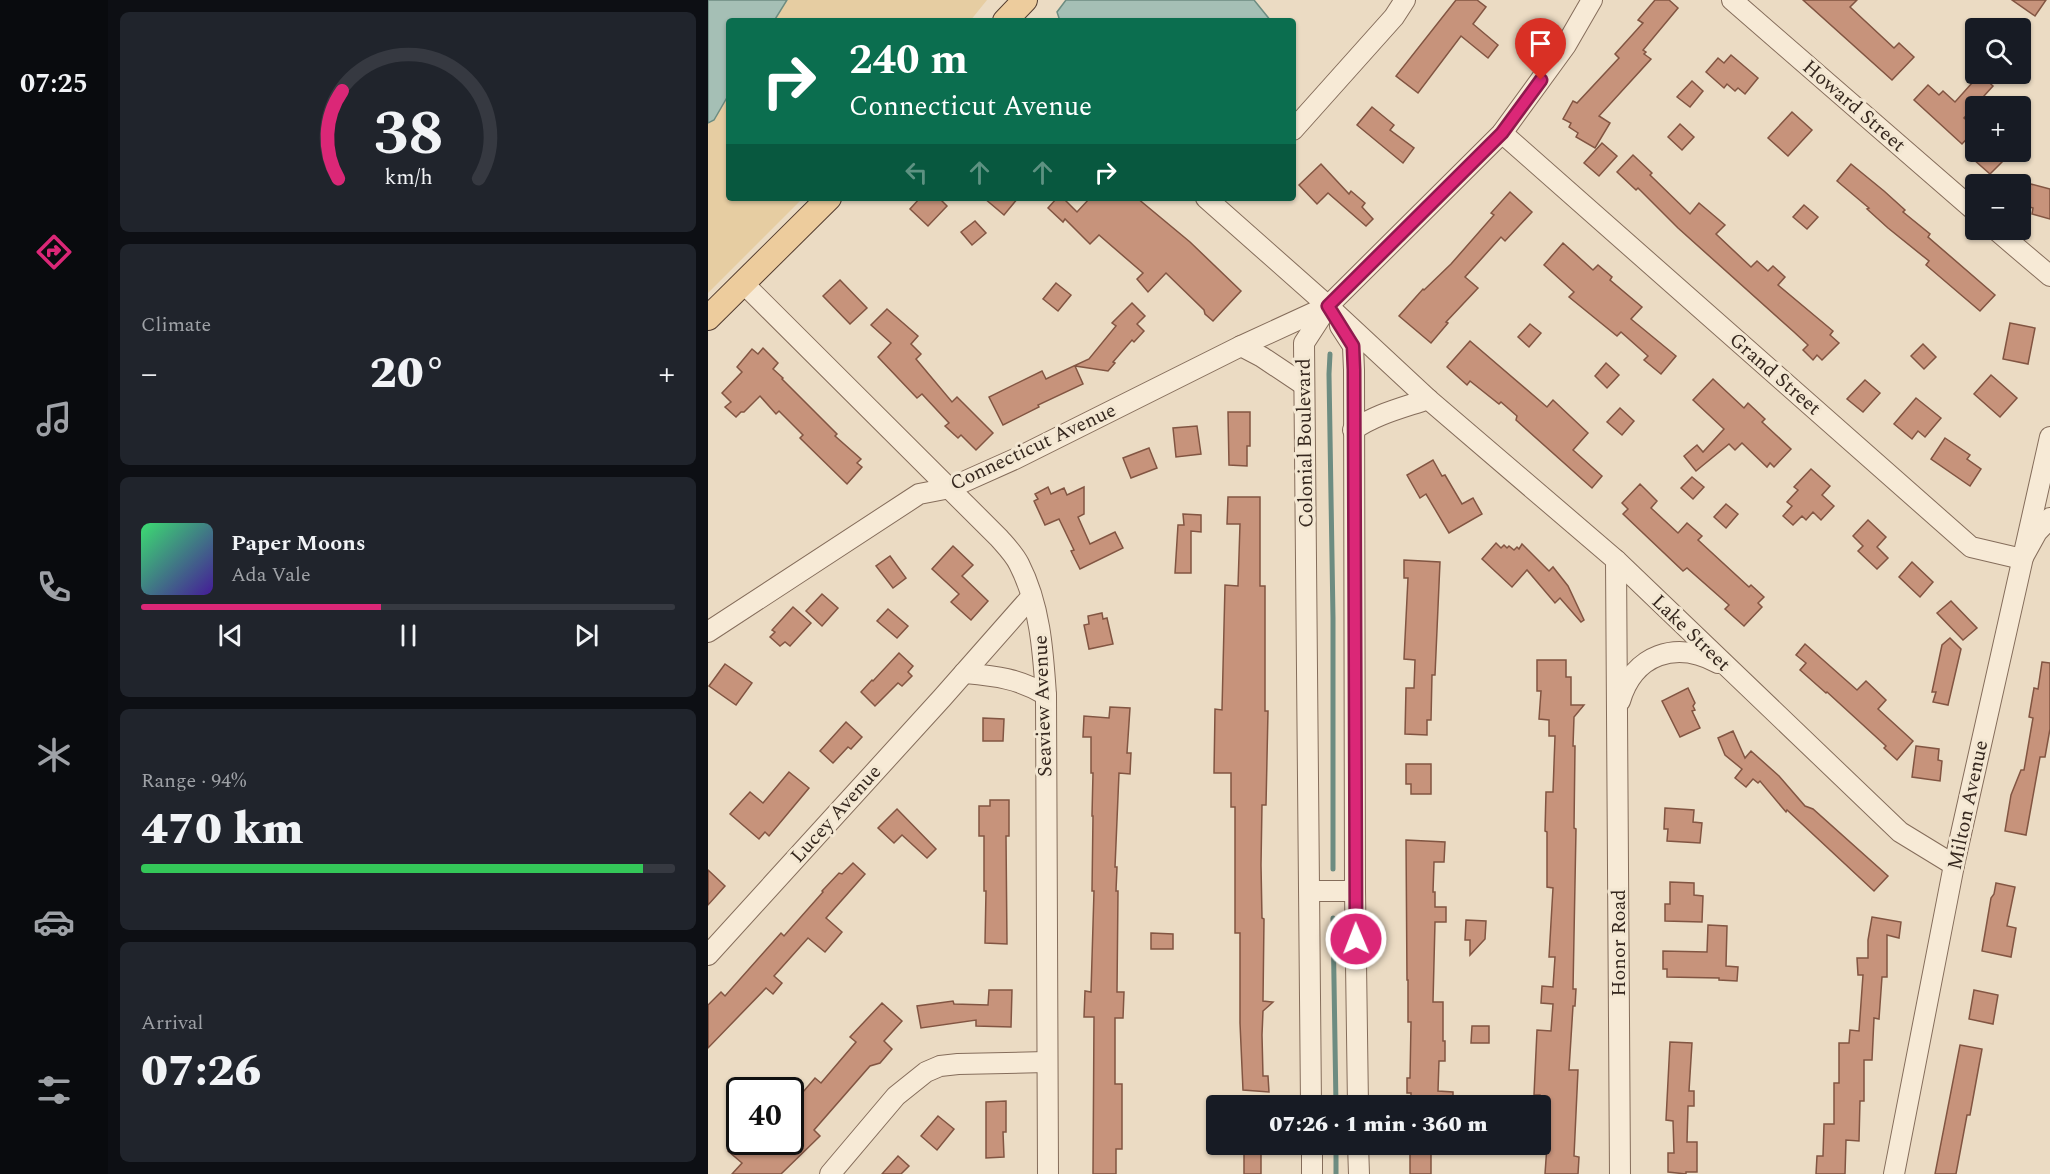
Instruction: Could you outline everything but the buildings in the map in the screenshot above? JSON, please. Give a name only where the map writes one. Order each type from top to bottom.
[{"type":"main road","points":[[1010,18],[1025,0]]},
{"type":"main road","points":[[708,318],[826,201]]},
{"type":"street","points":[[1296,126],[1394,17],[1405,0]]},
{"type":"street","name":"Connecticut Avenue","points":[[708,632],[919,494],[950,488],[1015,459],[1241,346],[1328,306],[1502,133],[1566,45],[1592,0]]},
{"type":"street","name":"Howard Street","points":[[1731,0],[1965,202]]},
{"type":"street","name":"Grand Street","points":[[1502,133],[1971,547],[2022,559]]},
{"type":"street","name":"Lake Street","points":[[1212,201],[1428,399],[1616,560],[1900,832],[1954,865]]},
{"type":"street","points":[[2008,240],[2050,276]]},
{"type":"street","name":"Seaview Avenue","points":[[744,282],[1006,547],[1018,563],[1031,597],[1043,642],[1046,694],[1048,1174]]},
{"type":"street","points":[[1328,306],[1353,346],[1358,1095]]},
{"type":"street","name":"Colonial Boulevard","points":[[1311,1095],[1304,343],[1328,306]]},
{"type":"street","points":[[1241,346],[1304,385]]},
{"type":"street","points":[[1353,430],[1366,421],[1428,399]]},
{"type":"street","name":"Milton Avenue","points":[[1894,1174],[1954,865],[2050,437]]},
{"type":"street","points":[[2022,559],[2037,532],[2050,518]]},
{"type":"street","name":"Honor Road","points":[[1616,560],[1620,1174]]},
{"type":"street","name":"Lucey Avenue","points":[[708,955],[1031,597]]},
{"type":"street","name":"Honor Road","points":[[1617,712],[1627,686],[1638,668],[1667,653],[1687,652],[1709,659],[1728,669]]},
{"type":"street","points":[[964,673],[1006,677],[1046,694]]},
{"type":"street","points":[[1310,891],[1355,891]]},
{"type":"street","points":[[830,1174],[896,1096],[926,1072],[939,1066],[958,1064],[1046,1062]]},
{"type":"street","points":[[1312,1155],[1312,1174]]},
{"type":"street","points":[[1358,1155],[1359,1174]]},
{"type":"sand","points":[[787,0],[987,0],[972,18],[776,18]]},
{"type":"sand","points":[[726,99],[726,201],[800,201],[708,293],[708,123],[714,120]]},
{"type":"shaded area","points":[[708,0],[787,0],[776,18],[726,18],[726,99],[714,120],[708,123]]},
{"type":"shaded area","points":[[1066,0],[1254,0],[1269,18],[1059,18],[1057,12]]},
{"type":"waterway","points":[[1330,354],[1333,869]]},
{"type":"waterway","points":[[1333,918],[1336,1095]]},
{"type":"waterway","points":[[1336,1155],[1336,1174]]},
{"type":"route","points":[[1356,939],[1353,346],[1328,306],[1502,133],[1541,80]]}]
